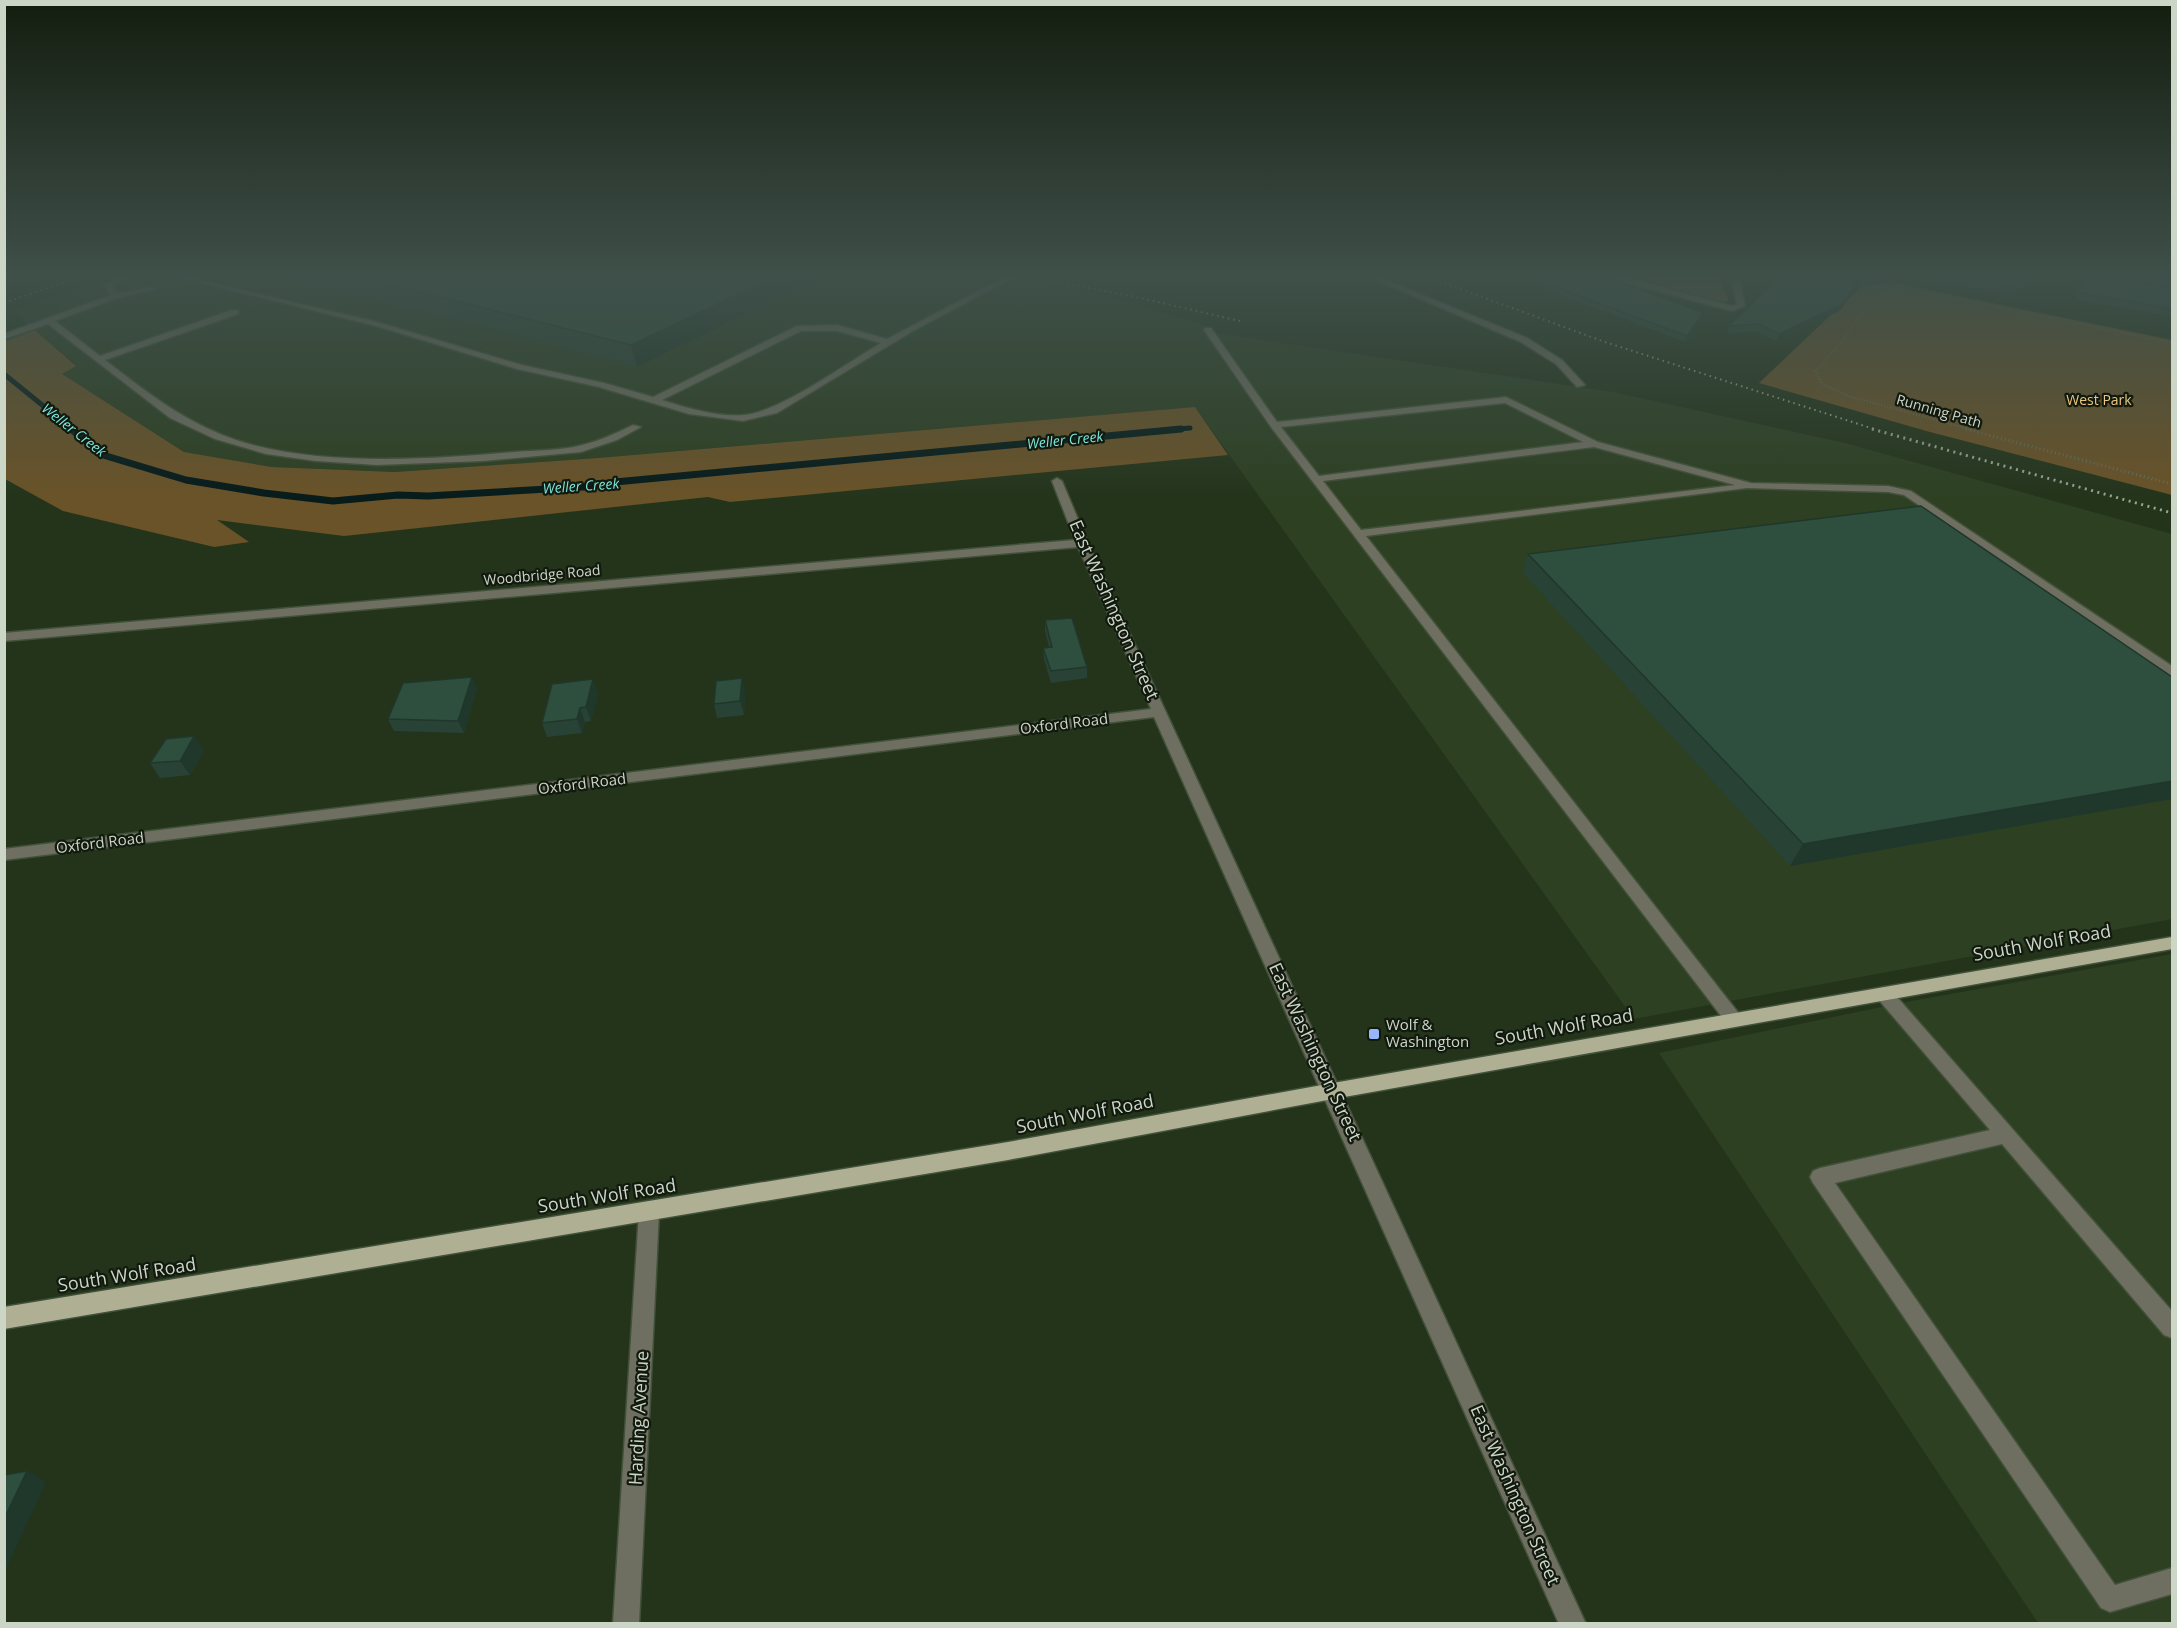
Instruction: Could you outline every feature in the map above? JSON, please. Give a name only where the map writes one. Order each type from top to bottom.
[{"type":"main road","name":"South Wolf Road","points":[[4,1318],[1008,1151],[1333,1091],[2172,943]]},
{"type":"street","points":[[87,350],[173,416],[218,437],[266,451],[316,458],[377,462],[483,458],[580,449],[614,438],[636,427]]},
{"type":"street","points":[[99,359],[125,350]]},
{"type":"street","points":[[462,350],[692,412],[743,418],[774,411],[876,350]]},
{"type":"street","points":[[653,401],[756,350]]},
{"type":"street","points":[[1222,350],[1274,425],[1734,1020]]},
{"type":"street","points":[[1540,350],[1559,362],[1580,385]]},
{"type":"street","points":[[1274,425],[1506,400],[1594,444],[1751,486]]},
{"type":"street","points":[[1317,479],[1594,444]]},
{"type":"street","name":"East Washington Street","points":[[1056,481],[1082,543],[1573,1623]]},
{"type":"street","points":[[1359,534],[1751,486],[1888,489],[1907,493],[2172,672]]},
{"type":"street","name":"Woodbridge Road","points":[[4,637],[1082,543]]},
{"type":"street","name":"Oxford Road","points":[[4,855],[1160,712]]},
{"type":"street","points":[[1884,994],[2172,1327]]},
{"type":"street","points":[[2006,1135],[1820,1177],[2110,1599],[2172,1581]]},
{"type":"street","name":"Harding Avenue","points":[[626,1623],[649,1212]]},
{"type":"path","name":"Running Path","points":[[1835,350],[1816,370],[1821,383],[1848,396],[2172,484]]},
{"type":"shaded area","points":[[58,350],[1329,350],[1613,392],[1845,443],[2172,534],[2172,919],[1634,1019],[1195,407],[598,458],[395,472],[272,467],[184,452],[61,374],[76,365]]},
{"type":"shaded area","points":[[2172,954],[2172,1623],[2038,1623],[1659,1053],[1906,1002]]},
{"type":"green space","points":[[5,350],[58,350],[76,366],[62,374],[184,452],[272,467],[395,472],[598,458],[1195,407],[1228,455],[730,502],[708,497],[344,536],[217,520],[249,542],[214,547],[63,511],[5,479]]},
{"type":"green space","name":"West Park","points":[[1794,350],[2172,350],[2172,495],[1930,432],[1759,383]]},
{"type":"building","points":[[1921,506],[2172,677],[2172,781],[1803,844],[1528,554]]},
{"type":"building","points":[[1072,618],[1087,667],[1051,671],[1043,648],[1052,647],[1045,620]]},
{"type":"building","points":[[472,677],[458,721],[388,719],[403,683]]},
{"type":"building","points":[[742,678],[740,701],[714,704],[716,681]]},
{"type":"building","points":[[593,679],[586,707],[580,708],[577,719],[542,723],[552,684]]},
{"type":"building","points":[[194,736],[180,761],[150,763],[166,739]]},
{"type":"building","points":[[27,1471],[4,1519],[4,1475]]},
{"type":"waterway","name":"Weller Creek","points":[[4,374],[73,430]]},
{"type":"waterway","name":"Weller Creek","points":[[1165,430],[1190,428]]},
{"type":"waterway","name":"Weller Creek","points":[[71,429],[103,455],[186,480],[264,493],[333,501],[398,495],[428,496],[583,487],[615,482],[1181,429]]},
{"type":"railway","points":[[1630,350],[1877,430]]},
{"type":"railway","points":[[1872,429],[2172,513]]},
{"type":"place","name":"Wolf & Washington","points":[[1374,1034]]}]
